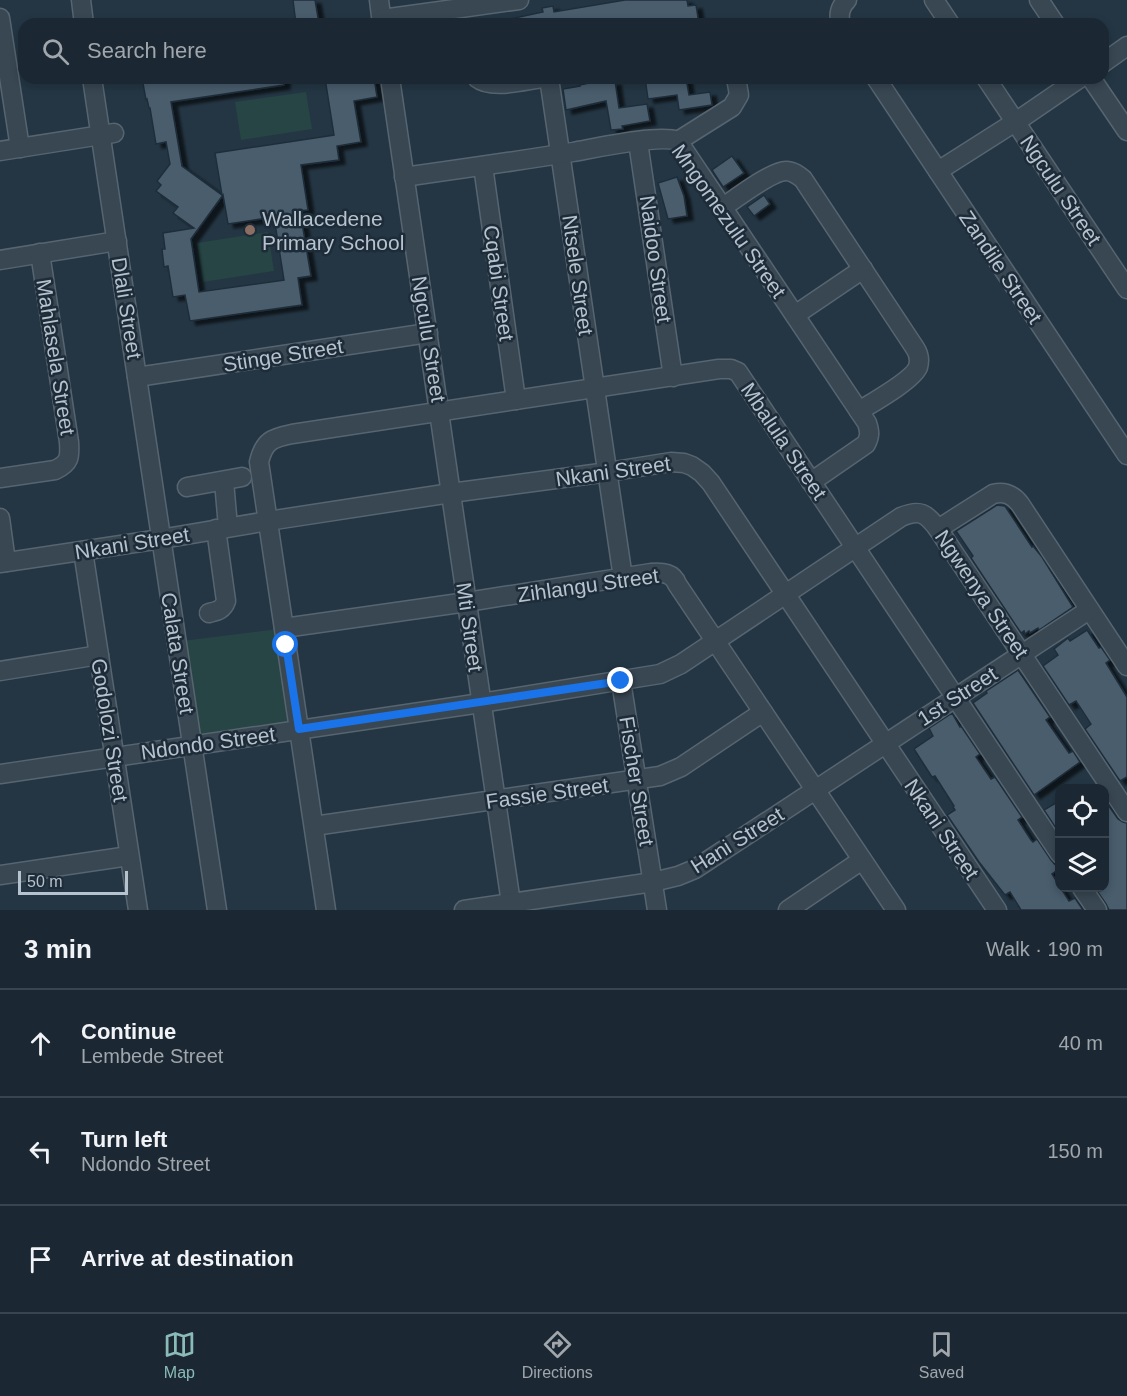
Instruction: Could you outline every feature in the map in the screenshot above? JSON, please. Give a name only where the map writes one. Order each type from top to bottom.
[{"type":"street","points":[[81,0],[83,18]]},
{"type":"street","points":[[378,0],[381,18]]},
{"type":"street","points":[[410,18],[519,0]]},
{"type":"street","points":[[840,18],[842,6],[847,0]]},
{"type":"street","points":[[934,0],[946,18]]},
{"type":"street","points":[[1039,0],[1051,18]]},
{"type":"street","points":[[0,18],[20,148]]},
{"type":"street","points":[[1109,59],[1127,46]]},
{"type":"street","name":"Dlali Street","points":[[94,84],[107,134],[117,241],[161,539]]},
{"type":"street","name":"Ngculu Street","points":[[391,84],[451,493]]},
{"type":"street","name":"Ntsele Street","points":[[550,84],[623,578]]},
{"type":"street","points":[[678,141],[732,107],[739,95],[737,84]]},
{"type":"street","name":"Zandile Street","points":[[880,84],[1127,456]]},
{"type":"street","name":"Ngculu Street","points":[[990,84],[1127,290]]},
{"type":"street","points":[[938,171],[1071,84]]},
{"type":"street","points":[[1095,84],[1127,131]]},
{"type":"street","points":[[0,151],[107,134]]},
{"type":"street","name":"Mngomezulu Street","points":[[405,177],[665,138],[678,141],[867,423],[870,437],[866,444],[811,482]]},
{"type":"street","name":"Naidoo Street","points":[[638,142],[673,377]]},
{"type":"street","name":"Cqabi Street","points":[[483,166],[516,400]]},
{"type":"street","points":[[722,208],[776,173],[793,172],[803,180],[919,357],[918,368],[911,377],[859,411]]},
{"type":"street","points":[[0,260],[117,241]]},
{"type":"street","name":"Mahlasela Street","points":[[0,478],[55,470],[68,461],[70,454],[40,253]]},
{"type":"street","points":[[795,315],[862,269]]},
{"type":"street","name":"Stinge Street","points":[[137,377],[428,333]]},
{"type":"street","name":"Mbalula Street","points":[[268,521],[259,462],[261,451],[271,440],[278,437],[719,369],[738,372],[1055,848]]},
{"type":"street","name":"Nkani Street","points":[[3,562],[451,493],[671,462],[684,463],[702,473],[711,483],[997,910]]},
{"type":"street","points":[[187,487],[242,477]]},
{"type":"street","points":[[209,613],[218,611],[226,602],[222,528],[224,480]]},
{"type":"street","points":[[938,529],[993,494],[1003,492],[1013,496],[1127,666]]},
{"type":"street","name":"Mti Street","points":[[451,493],[511,907]]},
{"type":"street","name":"Ngwenya Street","points":[[786,595],[901,518],[912,513],[928,516],[1125,803]]},
{"type":"street","points":[[0,518],[3,562]]},
{"type":"street","points":[[268,521],[326,910]]},
{"type":"street","name":"Calata Street","points":[[161,539],[217,910]]},
{"type":"street","name":"Godolozi Street","points":[[83,550],[138,910]]},
{"type":"street","name":"Zihlangu Street","points":[[284,628],[662,573],[675,578],[896,910]]},
{"type":"street","name":"Ndondo Street","points":[[0,774],[481,703],[660,674],[716,642],[786,595]]},
{"type":"street","name":"1st Street","points":[[886,744],[1089,610]]},
{"type":"street","points":[[0,670],[99,655]]},
{"type":"street","name":"Fischer Street","points":[[621,681],[657,910]]},
{"type":"street","name":"Fassie Street","points":[[314,826],[660,776],[681,767],[763,712]]},
{"type":"street","name":"Hani Street","points":[[464,910],[576,902],[678,876],[695,869],[886,744]]},
{"type":"street","points":[[0,875],[129,855]]},
{"type":"street","points":[[796,908],[862,860]]},
{"type":"street","points":[[1085,892],[1097,910]]},
{"type":"green space","points":[[306,92],[312,129],[241,140],[235,102]]},
{"type":"green space","points":[[268,232],[274,271],[203,282],[197,243]]},
{"type":"green space","points":[[279,629],[290,719],[285,725],[203,736],[197,732],[182,641]]},
{"type":"building","points":[[293,0],[315,0],[318,18],[295,18]]},
{"type":"building","points":[[625,0],[687,0],[688,6],[696,5],[698,18],[515,18],[543,12],[542,8],[553,6],[554,12]]},
{"type":"building","points":[[143,84],[284,84],[171,102],[182,166],[222,195],[215,153],[334,135],[326,84],[375,84],[377,97],[354,101],[361,142],[337,146],[339,160],[301,165],[308,210],[300,211],[311,276],[298,278],[302,305],[190,321],[185,295],[173,297],[168,266],[164,267],[162,249],[165,249],[163,233],[194,228],[173,213],[178,207],[156,191],[161,185],[157,181],[170,164],[166,142],[156,144]],"holes":[[[223,195],[228,224],[274,217],[284,280],[199,292],[191,239]]]},
{"type":"building","points":[[615,84],[619,108],[647,104],[650,121],[611,130],[606,101],[566,110],[563,89],[580,85]]},
{"type":"building","points":[[646,84],[687,84],[689,95],[710,92],[712,105],[679,110],[677,95],[648,99]]},
{"type":"building","points":[[732,156],[744,173],[723,187],[712,170]]},
{"type":"building","points":[[677,177],[684,196],[687,216],[668,219],[658,183]]},
{"type":"building","points":[[764,195],[770,204],[754,216],[747,207]]},
{"type":"building","points":[[997,505],[1005,506],[1032,547],[1042,557],[1073,607],[1039,630],[1038,628],[1030,633],[1029,631],[1025,634],[1024,631],[1021,633],[971,558],[973,556],[956,531]]},
{"type":"building","points":[[1087,630],[1110,660],[1106,663],[1127,697],[1127,777],[1120,781],[1085,729],[1091,724],[1076,701],[1069,705],[1043,666],[1058,655],[1054,649],[1068,638],[1070,641]]},
{"type":"building","points":[[1018,670],[1050,717],[1046,720],[1069,753],[1073,751],[1080,762],[1034,795],[973,703],[987,693],[986,691]]},
{"type":"building","points":[[952,713],[980,754],[976,757],[991,779],[995,777],[1022,817],[1018,820],[1031,840],[1033,842],[1037,839],[1055,864],[1055,872],[1052,874],[1055,879],[1055,892],[1063,892],[1069,901],[1075,898],[1083,910],[1021,910],[1010,892],[1005,895],[947,815],[955,810],[954,806],[914,749],[933,736],[929,728]]},
{"type":"building","points":[[1055,803],[1055,827],[1044,810]]},
{"type":"building","points":[[1109,806],[1118,819],[1127,823],[1127,910],[1109,910],[1098,892],[1109,892]]},
{"type":"place","name":"Wallacedene Primary School","points":[[250,230]]},
{"type":"route","points":[[286,645],[299,729],[621,681]]}]
